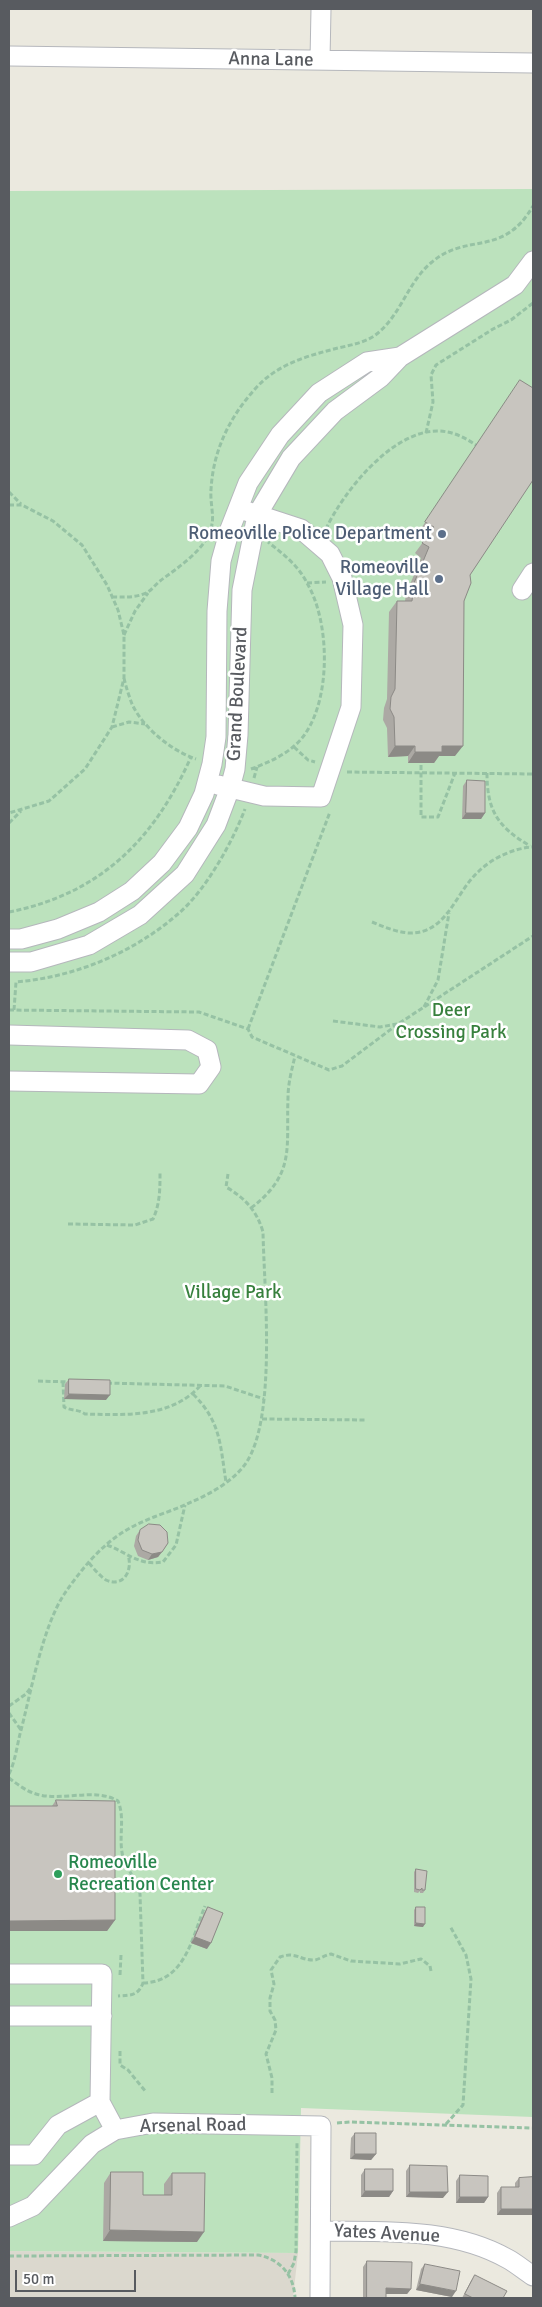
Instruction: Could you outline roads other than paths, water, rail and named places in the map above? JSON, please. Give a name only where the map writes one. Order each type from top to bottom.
[{"type":"street","points":[[320,60],[322,9]]},
{"type":"street","name":"Anna Lane","points":[[9,56],[533,63]]},
{"type":"street","name":"Grand Boulevard","points":[[9,962],[31,962],[90,945],[140,915],[185,874],[216,825],[235,769],[238,735],[242,590],[257,515],[291,458],[336,411],[381,378],[400,357],[515,285],[533,261]]},
{"type":"street","name":"Grand Boulevard","points":[[9,939],[21,939],[58,929],[99,912],[132,891],[162,863],[188,828],[204,794],[212,764],[216,737],[217,611],[221,561],[221,527],[238,508],[248,483],[280,435],[320,393],[367,362],[400,357]]},
{"type":"street","points":[[207,782],[264,796],[326,803],[351,707],[353,625],[342,578],[330,554],[301,529],[238,508]]},
{"type":"street","points":[[522,590],[533,574]]},
{"type":"street","points":[[9,1035],[188,1040],[207,1050],[211,1067],[199,1084],[9,1081]]},
{"type":"street","points":[[9,1974],[102,1974],[111,1996],[102,2016],[100,2102],[115,2130]]},
{"type":"street","points":[[9,2016],[102,2016]]},
{"type":"street","points":[[9,2155],[34,2155],[58,2125],[100,2102]]},
{"type":"street","name":"Arsenal Road","points":[[9,2217],[33,2206],[92,2144],[115,2130],[153,2123],[321,2126],[322,2231]]},
{"type":"street","points":[[320,2298],[322,2231]]},
{"type":"street","name":"Yates Avenue","points":[[322,2231],[409,2233],[448,2237],[508,2258],[533,2276]]},
{"type":"place","name":"Romeoville Police Department","points":[[442,534]]},
{"type":"place","name":"Romeoville Village Hall","points":[[439,579]]},
{"type":"place","name":"Romeoville Recreation Center","points":[[58,1874]]},
{"type":"park label","name":"Deer Crossing Park","points":[[451,1022]]},
{"type":"park label","name":"Village Park","points":[[233,1293]]}]
